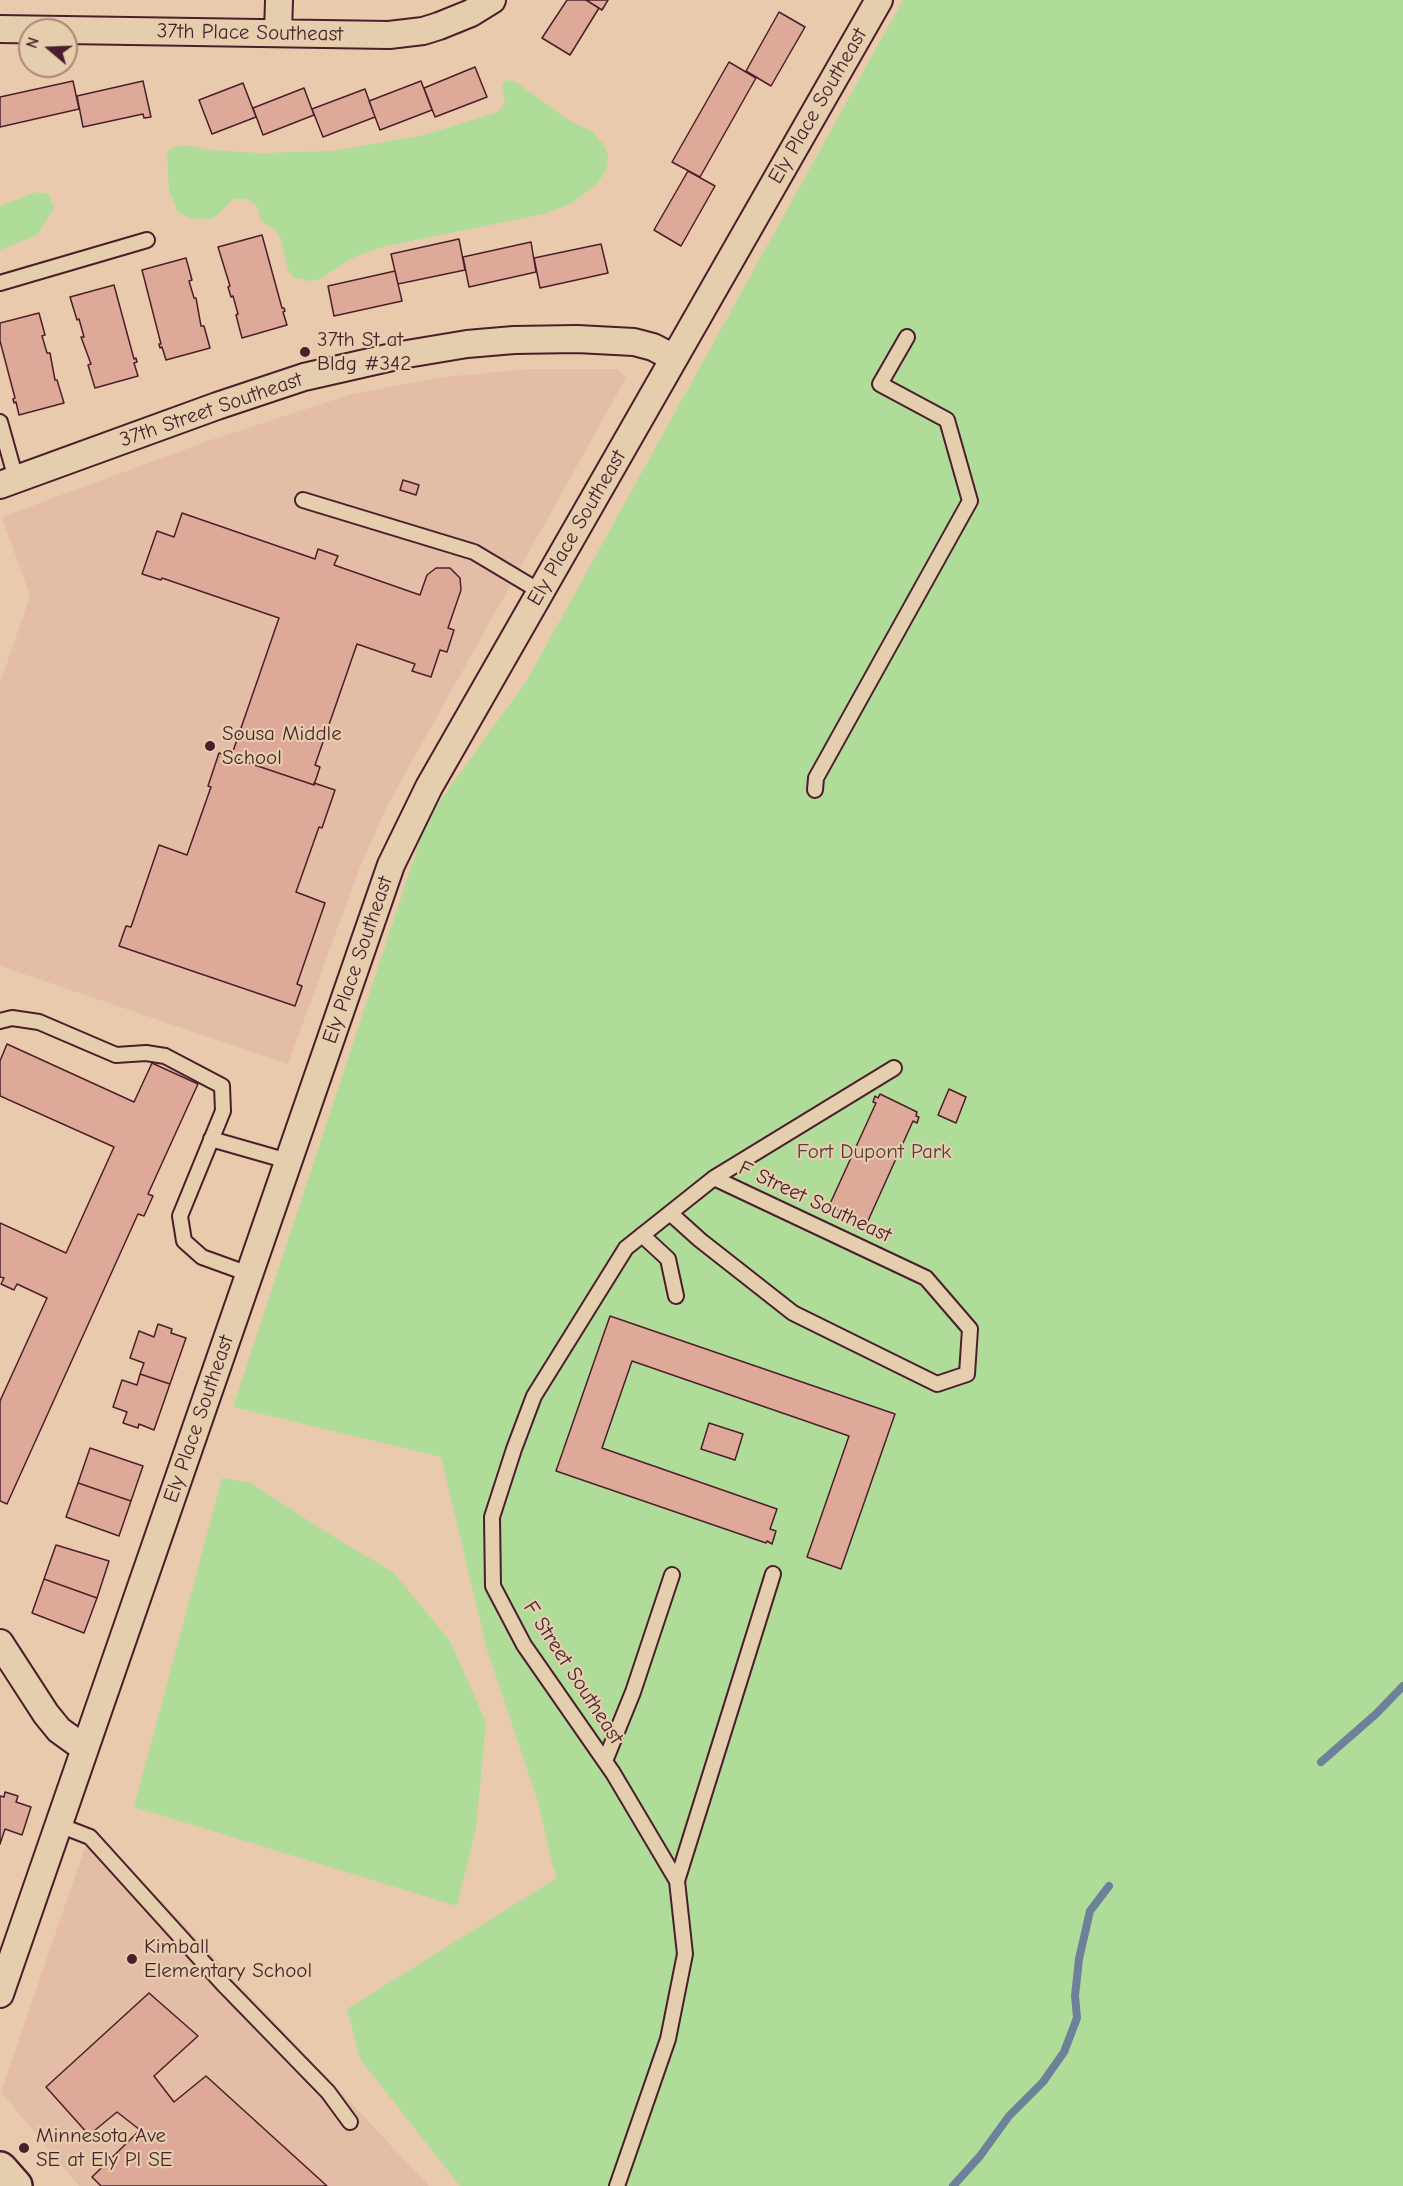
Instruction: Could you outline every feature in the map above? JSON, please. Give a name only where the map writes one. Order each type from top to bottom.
[{"type":"main road","points":[[0,2169],[15,2186]]},
{"type":"street","points":[[279,0],[279,33]]},
{"type":"street","name":"37th Place Southeast","points":[[0,29],[406,34],[456,21],[492,0]]},
{"type":"street","name":"Ely Place Southeast","points":[[0,1994],[391,865],[415,812],[879,0]]},
{"type":"street","name":"37th Street Southeast","points":[[8,482],[304,377],[401,355],[498,341],[585,339],[634,342],[653,347],[674,358]]},
{"type":"street","points":[[0,1643],[46,1714],[67,1737],[84,1749]]},
{"type":"lane","points":[[0,283],[147,240]]},
{"type":"lane","points":[[815,790],[816,778],[970,501],[947,420],[880,384],[907,337]]},
{"type":"lane","points":[[0,422],[8,482]]},
{"type":"lane","points":[[303,500],[474,552],[541,592]]},
{"type":"lane","points":[[0,1021],[12,1017],[39,1022],[116,1055],[146,1053],[165,1056],[222,1086],[223,1111],[180,1216],[184,1241],[202,1257],[249,1274]]},
{"type":"lane","points":[[714,1178],[894,1068]]},
{"type":"lane","points":[[211,1139],[288,1161]]},
{"type":"lane","name":"F Street Southeast","points":[[617,2186],[668,2039],[685,1954],[677,1881],[605,1761],[524,1645],[493,1586],[492,1517],[534,1396],[626,1248],[642,1235],[714,1178],[926,1278],[970,1329],[967,1374],[938,1384],[793,1313],[700,1240],[670,1213]]},
{"type":"lane","points":[[642,1235],[668,1259],[676,1296]]},
{"type":"lane","points":[[677,1881],[773,1574]]},
{"type":"lane","points":[[605,1761],[633,1692],[672,1575]]},
{"type":"lane","points":[[59,1825],[90,1837],[223,1984],[328,2092],[351,2122]]},
{"type":"shaded area","name":"Sousa Middle School","points":[[531,369],[617,369],[626,378],[386,808],[358,872],[288,1064],[0,966],[0,683],[30,596],[2,517],[208,441],[352,394],[444,377]]},
{"type":"shaded area","name":"Kimball Elementary School","points":[[92,1827],[429,2186],[79,2186],[1,2092]]},
{"type":"green space","name":"Fort Dupont Park","points":[[903,0],[1403,0],[1403,2186],[460,2186],[360,2059],[347,2009],[557,1878],[538,1802],[487,1650],[441,1457],[233,1407],[427,819],[527,680]]},
{"type":"green space","points":[[509,80],[516,82],[567,119],[593,132],[603,144],[608,155],[607,168],[598,183],[572,203],[544,214],[382,247],[356,256],[318,280],[309,281],[293,277],[288,270],[280,236],[261,221],[257,206],[247,199],[234,199],[215,217],[190,218],[178,212],[169,190],[167,154],[169,149],[183,145],[212,150],[259,153],[333,151],[424,135],[498,112],[505,102],[503,82]]},
{"type":"green space","points":[[36,192],[49,194],[54,208],[37,235],[0,250],[0,206]]},
{"type":"green space","points":[[222,1478],[251,1483],[393,1572],[450,1641],[486,1722],[476,1828],[457,1906],[134,1807]]},
{"type":"building","points":[[567,0],[586,0],[599,8],[570,55],[542,38]]},
{"type":"building","points":[[586,0],[608,0],[602,10]]},
{"type":"building","points":[[779,12],[805,27],[771,86],[746,71]]},
{"type":"building","points":[[729,62],[756,78],[700,177],[672,162]]},
{"type":"building","points":[[475,67],[487,97],[435,117],[424,88]]},
{"type":"building","points":[[73,81],[79,109],[0,127],[0,97]]},
{"type":"building","points":[[143,81],[151,117],[144,118],[143,114],[83,127],[77,96]]},
{"type":"building","points":[[421,81],[432,110],[380,130],[369,101]]},
{"type":"building","points":[[243,83],[256,117],[212,134],[199,100]]},
{"type":"building","points":[[304,88],[314,115],[263,135],[253,108]]},
{"type":"building","points":[[365,89],[375,117],[323,137],[312,109]]},
{"type":"building","points":[[688,171],[715,186],[681,246],[654,230]]},
{"type":"building","points":[[262,235],[282,308],[285,311],[283,312],[287,325],[242,338],[236,315],[238,314],[228,287],[230,286],[218,247]]},
{"type":"building","points":[[459,239],[465,270],[398,284],[391,254]]},
{"type":"building","points":[[531,242],[536,272],[469,287],[463,257]]},
{"type":"building","points":[[601,244],[608,273],[540,288],[534,258]]},
{"type":"building","points":[[186,258],[192,280],[189,281],[194,298],[196,298],[201,326],[204,326],[210,348],[166,360],[162,347],[160,348],[159,344],[161,344],[142,270]]},
{"type":"building","points":[[395,271],[402,301],[334,316],[328,286]]},
{"type":"building","points":[[114,285],[134,359],[136,358],[137,362],[134,363],[138,376],[95,388],[88,365],[91,364],[81,337],[84,337],[70,297]]},
{"type":"building","points":[[39,313],[45,335],[42,336],[47,353],[50,353],[55,380],[57,380],[64,403],[19,415],[16,402],[14,403],[15,398],[0,341],[0,323]]},
{"type":"building","points":[[403,480],[419,485],[416,495],[400,490]]},
{"type":"building","points":[[182,513],[315,559],[318,549],[338,556],[334,565],[420,595],[427,575],[436,568],[450,568],[460,578],[461,590],[448,628],[454,630],[447,652],[440,650],[431,677],[412,671],[415,664],[357,644],[315,765],[320,767],[314,785],[231,757],[279,618],[162,578],[161,580],[142,574],[157,531],[174,537]]},
{"type":"building","points":[[219,753],[335,790],[296,892],[325,903],[297,984],[302,986],[295,1006],[119,946],[126,926],[131,927],[159,845],[187,855],[211,787],[208,786]]},
{"type":"building","points":[[7,1044],[134,1102],[152,1063],[198,1084],[148,1194],[153,1196],[144,1216],[138,1214],[7,1504],[0,1501],[0,1401],[47,1298],[17,1284],[14,1290],[1,1284],[4,1278],[0,1277],[0,1223],[66,1253],[114,1147],[0,1096],[0,1061]]},
{"type":"building","points":[[949,1089],[966,1097],[956,1123],[938,1115]]},
{"type":"building","points":[[880,1094],[917,1112],[916,1116],[919,1117],[917,1123],[913,1121],[867,1223],[829,1206],[876,1103],[873,1102],[875,1096],[878,1098]]},
{"type":"building","points":[[610,1316],[895,1414],[841,1569],[807,1557],[849,1436],[632,1361],[602,1448],[777,1509],[770,1529],[776,1531],[772,1544],[556,1471]]},
{"type":"building","points":[[158,1324],[172,1329],[171,1333],[186,1338],[170,1384],[140,1374],[144,1363],[130,1358],[139,1331],[154,1337]]},
{"type":"building","points":[[140,1374],[170,1384],[154,1430],[139,1424],[138,1428],[123,1423],[127,1412],[113,1407],[122,1380],[137,1385]]},
{"type":"building","points":[[709,1423],[743,1434],[735,1460],[701,1449]]},
{"type":"building","points":[[90,1448],[143,1466],[131,1501],[78,1483]]},
{"type":"building","points":[[78,1483],[131,1501],[119,1536],[66,1517]]},
{"type":"building","points":[[56,1545],[109,1561],[97,1598],[44,1579]]},
{"type":"building","points":[[44,1579],[97,1598],[84,1633],[32,1613]]},
{"type":"building","points":[[5,1792],[18,1796],[16,1802],[31,1807],[22,1835],[5,1829],[0,1844],[0,1796],[4,1797]]},
{"type":"building","points":[[149,1993],[198,2036],[154,2076],[174,2102],[206,2076],[327,2186],[101,2186],[92,2177],[140,2130],[117,2112],[89,2135],[46,2087]]},
{"type":"waterway","points":[[1321,1762],[1376,1714],[1403,1686]]},
{"type":"waterway","points":[[953,2186],[980,2156],[1009,2116],[1043,2082],[1064,2052],[1077,2018],[1075,1996],[1079,1959],[1090,1911],[1109,1886]]},
{"type":"place","name":"37th St at Bldg #342","points":[[305,352]]},
{"type":"place","name":"Sousa Middle School","points":[[210,746]]},
{"type":"place","name":"Kimball Elementary School","points":[[132,1959]]},
{"type":"place","name":"Minnesota Ave SE at Ely Pl SE","points":[[24,2148]]}]
